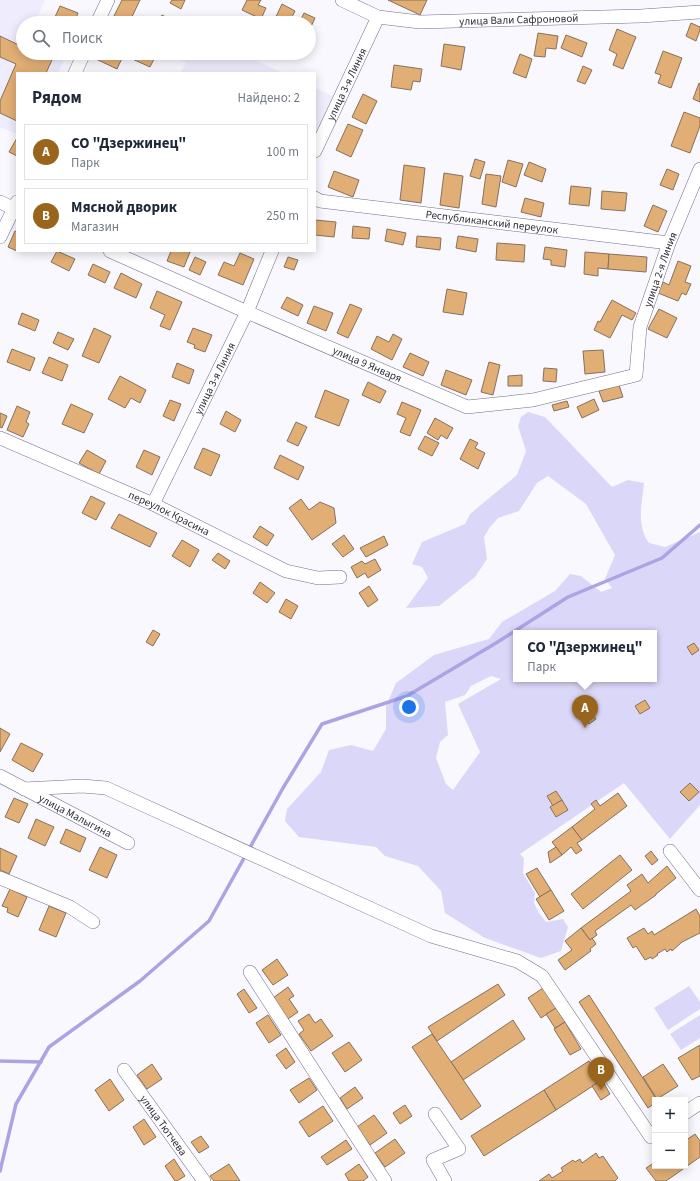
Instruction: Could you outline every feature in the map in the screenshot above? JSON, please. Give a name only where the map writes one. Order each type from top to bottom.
[{"type":"street","points":[[100,16],[108,0]]},
{"type":"street","name":"улица Вали Сафроновой","points":[[342,0],[378,17],[420,22],[641,16],[700,12]]},
{"type":"street","name":"улица 3-я Линия","points":[[316,149],[378,17]]},
{"type":"street","points":[[75,72],[81,60]]},
{"type":"street","name":"улица 2-я Линия","points":[[636,375],[640,327],[669,243],[700,169]]},
{"type":"street","name":"Республиканский переулок","points":[[316,199],[320,201],[669,243]]},
{"type":"street","points":[[0,202],[16,207],[0,237]]},
{"type":"street","name":"улица 9 Января","points":[[112,252],[467,407],[533,400],[636,375]]},
{"type":"street","name":"улица 3-я Линия","points":[[153,504],[247,312],[272,252]]},
{"type":"street","name":"переулок Красина","points":[[0,438],[153,504],[286,571],[318,578],[340,577]]},
{"type":"street","name":"улица Малыгина","points":[[0,776],[128,843]]},
{"type":"street","name":"улица Малыгина","points":[[24,789],[82,786],[106,788],[431,936],[517,961],[542,976],[651,1137],[652,1136]]},
{"type":"street","points":[[670,851],[700,890]]},
{"type":"street","points":[[0,878],[70,907],[94,922]]},
{"type":"street","points":[[250,972],[385,1181]]},
{"type":"street","name":"улица Тютчева","points":[[124,1070],[204,1181]]},
{"type":"street","points":[[688,1111],[700,1103]]},
{"type":"street","points":[[435,1114],[459,1149],[433,1160],[445,1181]]},
{"type":"shaded area","points":[[0,0],[45,0],[38,16],[16,16],[16,60],[64,60],[58,72],[16,72],[16,134],[0,127]]},
{"type":"shaded area","points":[[179,60],[255,60],[281,72],[181,72],[186,63]]},
{"type":"shaded area","points":[[316,88],[333,96],[316,134]]},
{"type":"shaded area","points":[[528,412],[545,417],[612,487],[628,480],[644,483],[641,521],[642,529],[649,543],[665,547],[700,532],[700,805],[670,839],[624,783],[520,854],[524,858],[523,873],[535,893],[534,903],[539,913],[546,922],[563,919],[568,927],[561,951],[541,958],[485,938],[445,913],[441,891],[418,866],[385,856],[376,847],[299,837],[285,821],[287,809],[321,772],[329,750],[351,745],[373,751],[386,729],[386,706],[396,683],[434,655],[489,639],[502,622],[555,591],[570,574],[581,576],[601,592],[612,588],[605,579],[615,555],[586,504],[548,476],[537,483],[519,511],[498,518],[490,527],[484,537],[487,559],[475,577],[439,606],[406,608],[428,578],[422,567],[412,564],[422,542],[465,524],[470,514],[517,475],[526,451],[518,426],[521,417]],"holes":[[[491,676],[501,679],[458,704],[480,752],[453,790],[446,784],[436,758],[440,742],[448,735],[445,702],[465,695],[471,686]]]},
{"type":"shaded area","points":[[689,986],[700,1002],[700,1009],[668,1030],[654,1008]]},
{"type":"shaded area","points":[[700,1015],[700,1038],[681,1050],[670,1034]]},
{"type":"building","points":[[122,0],[140,0],[132,16],[114,16]]},
{"type":"building","points":[[172,0],[185,0],[181,9],[170,3]]},
{"type":"building","points":[[247,0],[261,0],[258,5],[266,8],[262,16],[255,16],[242,10]]},
{"type":"building","points":[[388,0],[427,0],[420,15]]},
{"type":"building","points":[[282,4],[295,11],[292,16],[276,16]]},
{"type":"building","points":[[60,6],[78,13],[77,16],[55,16]]},
{"type":"building","points":[[304,13],[311,16],[302,16]]},
{"type":"building","points":[[691,23],[700,27],[696,41],[686,36]]},
{"type":"building","points":[[617,29],[636,37],[623,69],[613,65],[617,54],[609,50]]},
{"type":"building","points":[[538,33],[558,36],[556,49],[546,48],[545,57],[534,56]]},
{"type":"building","points":[[566,35],[587,43],[582,57],[561,48]]},
{"type":"building","points":[[0,36],[16,44],[16,60],[52,60],[46,72],[16,72],[16,121],[0,113],[0,101],[16,64],[0,57]]},
{"type":"building","points":[[444,44],[465,47],[461,70],[441,66]]},
{"type":"building","points":[[663,51],[682,58],[671,88],[658,83],[661,75],[655,73]]},
{"type":"building","points":[[520,54],[532,59],[526,78],[513,73]]},
{"type":"building","points":[[98,60],[121,60],[117,69]]},
{"type":"building","points":[[135,60],[154,60],[150,67]]},
{"type":"building","points":[[394,65],[422,69],[420,82],[413,81],[411,90],[391,87]]},
{"type":"building","points":[[583,66],[592,70],[585,84],[577,81]]},
{"type":"building","points":[[699,83],[700,84],[700,102],[693,99]]},
{"type":"building","points":[[363,94],[377,101],[366,124],[352,117]]},
{"type":"building","points":[[684,112],[700,118],[700,126],[690,153],[671,146]]},
{"type":"building","points":[[348,124],[363,130],[351,157],[336,150]]},
{"type":"building","points":[[16,140],[16,156],[9,152]]},
{"type":"building","points":[[475,159],[485,162],[480,179],[470,176]]},
{"type":"building","points":[[508,160],[523,164],[516,187],[502,182]]},
{"type":"building","points":[[529,162],[546,169],[542,182],[524,175]]},
{"type":"building","points":[[404,165],[425,168],[421,203],[400,200]]},
{"type":"building","points":[[667,169],[679,174],[673,190],[660,185]]},
{"type":"building","points":[[334,171],[359,180],[353,197],[328,187]]},
{"type":"building","points":[[444,173],[463,176],[459,208],[440,205]]},
{"type":"building","points":[[486,174],[501,176],[496,207],[482,204]]},
{"type":"building","points":[[571,186],[591,188],[589,206],[569,204]]},
{"type":"building","points":[[602,191],[627,193],[625,211],[601,209]]},
{"type":"building","points":[[525,198],[544,203],[541,217],[521,212]]},
{"type":"building","points":[[653,205],[667,211],[658,232],[644,226]]},
{"type":"building","points":[[316,220],[336,222],[334,237],[316,235]]},
{"type":"building","points":[[353,226],[370,228],[369,239],[352,238]]},
{"type":"building","points":[[387,229],[406,233],[403,245],[385,241]]},
{"type":"building","points":[[15,231],[16,251],[8,247]]},
{"type":"building","points":[[417,236],[441,238],[440,250],[416,247]]},
{"type":"building","points":[[458,236],[478,239],[476,252],[456,248]]},
{"type":"building","points":[[497,243],[525,245],[524,262],[496,260]]},
{"type":"building","points":[[545,247],[567,250],[565,267],[551,265],[551,260],[543,259]]},
{"type":"building","points":[[56,252],[75,259],[69,271],[51,262]]},
{"type":"building","points":[[171,252],[190,252],[184,267],[167,261]]},
{"type":"building","points":[[585,252],[609,254],[608,269],[598,268],[598,276],[584,274]]},
{"type":"building","points":[[240,253],[254,259],[243,285],[218,275],[224,262],[234,266]]},
{"type":"building","points":[[609,254],[647,257],[646,272],[608,269]]},
{"type":"building","points":[[195,257],[206,262],[200,275],[189,270]]},
{"type":"building","points":[[288,257],[298,260],[294,270],[284,267]]},
{"type":"building","points":[[678,261],[691,266],[685,282],[691,284],[686,295],[682,293],[678,301],[658,293],[663,282],[669,285]]},
{"type":"building","points":[[93,264],[110,272],[105,283],[88,275]]},
{"type":"building","points":[[121,273],[142,284],[136,298],[114,288]]},
{"type":"building","points":[[447,289],[467,293],[463,315],[443,312]]},
{"type":"building","points":[[157,291],[182,302],[170,330],[160,326],[165,315],[150,308]]},
{"type":"building","points":[[287,297],[303,305],[298,316],[281,308]]},
{"type":"building","points":[[612,300],[636,313],[632,320],[622,315],[610,338],[594,330],[598,321],[600,322]]},
{"type":"building","points":[[350,304],[362,309],[348,338],[337,333]]},
{"type":"building","points":[[314,306],[333,313],[326,331],[307,323]]},
{"type":"building","points":[[659,309],[677,318],[667,338],[648,329]]},
{"type":"building","points":[[22,313],[39,320],[35,331],[18,324]]},
{"type":"building","points":[[94,328],[111,336],[99,363],[82,356]]},
{"type":"building","points":[[193,328],[212,335],[205,352],[194,348],[195,345],[187,342]]},
{"type":"building","points":[[58,332],[74,339],[68,350],[53,343]]},
{"type":"building","points":[[393,334],[402,339],[392,360],[371,349],[377,336],[389,342]]},
{"type":"building","points":[[12,349],[35,358],[30,371],[7,362]]},
{"type":"building","points":[[603,350],[605,372],[585,374],[583,351]]},
{"type":"building","points":[[410,353],[429,362],[423,376],[403,367]]},
{"type":"building","points":[[49,357],[68,365],[62,381],[42,373]]},
{"type":"building","points":[[489,362],[500,365],[493,395],[481,392]]},
{"type":"building","points":[[177,363],[194,370],[189,384],[172,377]]},
{"type":"building","points":[[544,368],[557,369],[556,382],[543,381]]},
{"type":"building","points":[[446,370],[472,380],[466,395],[441,385]]},
{"type":"building","points":[[522,375],[522,386],[508,386],[508,376]]},
{"type":"building","points":[[120,376],[146,390],[140,403],[131,398],[125,408],[108,399]]},
{"type":"building","points":[[368,382],[386,391],[380,403],[362,395]]},
{"type":"building","points":[[619,385],[623,397],[603,402],[599,391]]},
{"type":"building","points":[[325,390],[349,400],[339,426],[315,417]]},
{"type":"building","points":[[594,399],[599,410],[582,418],[577,407]]},
{"type":"building","points":[[170,400],[181,404],[174,421],[163,416]]},
{"type":"building","points":[[567,401],[569,407],[554,411],[552,405]]},
{"type":"building","points":[[402,402],[421,410],[410,436],[400,432],[406,418],[397,414]]},
{"type":"building","points":[[71,404],[93,414],[84,433],[62,424]]},
{"type":"building","points":[[17,406],[30,412],[26,422],[29,424],[23,437],[7,430]]},
{"type":"building","points":[[226,411],[241,420],[235,432],[220,424]]},
{"type":"building","points":[[0,413],[7,416],[2,428],[0,427]]},
{"type":"building","points":[[435,418],[453,428],[447,439],[441,435],[438,440],[427,433]]},
{"type":"building","points":[[296,422],[307,427],[298,446],[287,441]]},
{"type":"building","points":[[425,436],[439,443],[432,456],[418,449]]},
{"type":"building","points":[[470,439],[478,443],[475,448],[485,453],[478,469],[460,459]]},
{"type":"building","points":[[203,448],[220,455],[211,476],[194,468]]},
{"type":"building","points":[[87,450],[106,461],[99,474],[79,463]]},
{"type":"building","points":[[144,450],[160,457],[152,475],[136,467]]},
{"type":"building","points":[[280,455],[304,467],[298,480],[274,468]]},
{"type":"building","points":[[91,496],[105,503],[96,520],[82,513]]},
{"type":"building","points":[[301,499],[309,510],[320,502],[334,508],[336,523],[312,540],[289,508]]},
{"type":"building","points":[[119,514],[157,533],[150,547],[111,528]]},
{"type":"building","points":[[260,526],[274,535],[267,546],[253,537]]},
{"type":"building","points":[[344,535],[354,549],[343,557],[332,544]]},
{"type":"building","points":[[384,536],[388,545],[366,557],[360,548]]},
{"type":"building","points":[[182,540],[199,550],[190,567],[172,556]]},
{"type":"building","points":[[218,553],[230,561],[225,569],[212,560]]},
{"type":"building","points":[[375,559],[381,570],[368,578],[365,573],[357,578],[351,567],[362,561],[365,564]]},
{"type":"building","points":[[260,582],[275,593],[267,603],[253,593]]},
{"type":"building","points":[[369,586],[378,600],[368,607],[359,593]]},
{"type":"building","points":[[286,599],[298,606],[291,619],[279,612]]},
{"type":"building","points":[[153,630],[160,634],[153,646],[146,642]]},
{"type":"building","points":[[694,643],[699,650],[692,655],[687,647]]},
{"type":"building","points":[[645,700],[650,708],[640,714],[635,706]]},
{"type":"building","points":[[589,709],[596,719],[589,724],[582,714]]},
{"type":"building","points":[[0,728],[10,734],[0,752]]},
{"type":"building","points":[[21,743],[43,754],[33,772],[12,760]]},
{"type":"building","points":[[690,783],[699,792],[689,801],[680,792]]},
{"type":"building","points":[[556,791],[562,800],[553,806],[547,796]]},
{"type":"building","points":[[618,793],[627,806],[582,840],[572,827],[595,809],[591,804],[596,800],[600,806]]},
{"type":"building","points":[[14,798],[28,804],[19,823],[5,817]]},
{"type":"building","points":[[562,800],[568,810],[556,817],[550,807]]},
{"type":"building","points":[[36,819],[54,827],[45,846],[28,838]]},
{"type":"building","points":[[572,827],[582,840],[577,843],[582,850],[576,854],[571,847],[562,855],[552,842]]},
{"type":"building","points":[[66,829],[86,838],[80,852],[60,843]]},
{"type":"building","points":[[100,847],[117,855],[107,878],[89,870]]},
{"type":"building","points":[[556,847],[562,855],[550,863],[548,852]]},
{"type":"building","points":[[0,848],[17,856],[9,874],[0,870]]},
{"type":"building","points":[[651,851],[658,860],[652,865],[645,856]]},
{"type":"building","points":[[620,855],[632,870],[583,909],[571,894]]},
{"type":"building","points":[[667,866],[676,878],[635,910],[631,905],[595,931],[597,935],[590,940],[581,928],[631,891],[627,885],[642,874],[648,883]]},
{"type":"building","points":[[537,868],[551,890],[540,897],[526,874]]},
{"type":"building","points":[[10,889],[27,897],[18,917],[7,912],[8,908],[2,906]]},
{"type":"building","points":[[551,890],[564,911],[549,920],[536,899]]},
{"type":"building","points":[[49,906],[66,913],[56,937],[39,930]]},
{"type":"building","points":[[696,909],[700,916],[700,933],[682,942],[672,951],[671,949],[667,952],[665,949],[652,959],[651,957],[645,960],[636,946],[633,948],[627,938],[644,928],[648,934],[652,931],[654,935]]},
{"type":"building","points":[[581,928],[590,940],[592,938],[596,944],[590,949],[591,951],[565,970],[558,960],[572,950],[565,941]]},
{"type":"building","points":[[277,959],[288,975],[273,985],[262,970]]},
{"type":"building","points":[[498,984],[505,995],[437,1041],[428,1027]]},
{"type":"building","points":[[288,987],[294,996],[289,999],[298,1012],[288,1019],[273,998]]},
{"type":"building","points":[[543,988],[556,1008],[541,1018],[528,998]]},
{"type":"building","points":[[244,989],[257,1008],[249,1013],[237,994]]},
{"type":"building","points":[[589,995],[655,1097],[652,1097],[652,1105],[648,1108],[579,1002]]},
{"type":"building","points":[[556,1008],[565,1022],[555,1028],[546,1014]]},
{"type":"building","points":[[309,1014],[315,1023],[321,1019],[333,1036],[311,1051],[299,1034],[304,1030],[298,1021]]},
{"type":"building","points":[[268,1015],[281,1035],[269,1043],[256,1023]]},
{"type":"building","points":[[513,1020],[525,1039],[463,1080],[451,1062]]},
{"type":"building","points":[[565,1022],[581,1049],[570,1055],[554,1029]]},
{"type":"building","points":[[432,1034],[481,1106],[461,1120],[412,1047]]},
{"type":"building","points":[[349,1042],[362,1060],[345,1072],[332,1053]]},
{"type":"building","points":[[700,1045],[700,1076],[692,1080],[678,1058]]},
{"type":"building","points":[[286,1048],[295,1062],[286,1069],[276,1055]]},
{"type":"building","points":[[589,1061],[602,1080],[556,1110],[544,1090]]},
{"type":"building","points":[[152,1064],[162,1079],[147,1089],[137,1075]]},
{"type":"building","points":[[663,1064],[678,1086],[660,1097],[656,1097],[643,1077]]},
{"type":"building","points":[[309,1078],[317,1090],[299,1103],[290,1090]]},
{"type":"building","points":[[110,1079],[124,1100],[109,1111],[95,1090]]},
{"type":"building","points":[[602,1080],[610,1094],[601,1100],[592,1086]]},
{"type":"building","points":[[355,1087],[363,1098],[347,1109],[340,1098]]},
{"type":"building","points":[[544,1090],[556,1110],[484,1156],[471,1136]]},
{"type":"building","points":[[405,1105],[412,1116],[400,1124],[393,1113]]},
{"type":"building","points":[[323,1106],[333,1121],[309,1137],[299,1122]]},
{"type":"building","points":[[374,1115],[387,1133],[370,1145],[357,1127]]},
{"type":"building","points":[[144,1119],[156,1137],[144,1145],[133,1127]]},
{"type":"building","points":[[695,1134],[700,1141],[700,1157],[688,1165],[688,1139]]},
{"type":"building","points":[[201,1136],[209,1147],[199,1153],[191,1142]]},
{"type":"building","points":[[395,1139],[405,1153],[385,1167],[375,1153]]},
{"type":"building","points":[[346,1140],[352,1149],[327,1165],[321,1157]]},
{"type":"building","points":[[596,1153],[599,1158],[603,1156],[618,1178],[615,1181],[539,1181],[549,1174],[552,1178],[563,1171],[561,1168],[573,1160],[575,1162],[580,1159],[582,1163]]},
{"type":"building","points":[[174,1159],[185,1176],[177,1181],[175,1181],[165,1166]]},
{"type":"building","points":[[229,1164],[240,1181],[214,1181],[210,1176]]},
{"type":"building","points":[[359,1164],[368,1177],[363,1181],[349,1181],[345,1174]]},
{"type":"building","points":[[652,1164],[652,1169],[683,1169],[666,1181],[656,1181],[646,1168]]},
{"type":"waterway","points":[[516,630],[568,597],[662,558],[700,525]]},
{"type":"waterway","points":[[0,1171],[16,1104],[49,1047],[140,981],[209,921],[283,788],[322,724],[407,696],[513,632]]},
{"type":"waterway","points":[[0,1061],[41,1062]]},
{"type":"place","name":"СО \"Дзержинец\"","points":[[585,728]]},
{"type":"place","name":"Мясной дворик","points":[[601,1090]]}]
